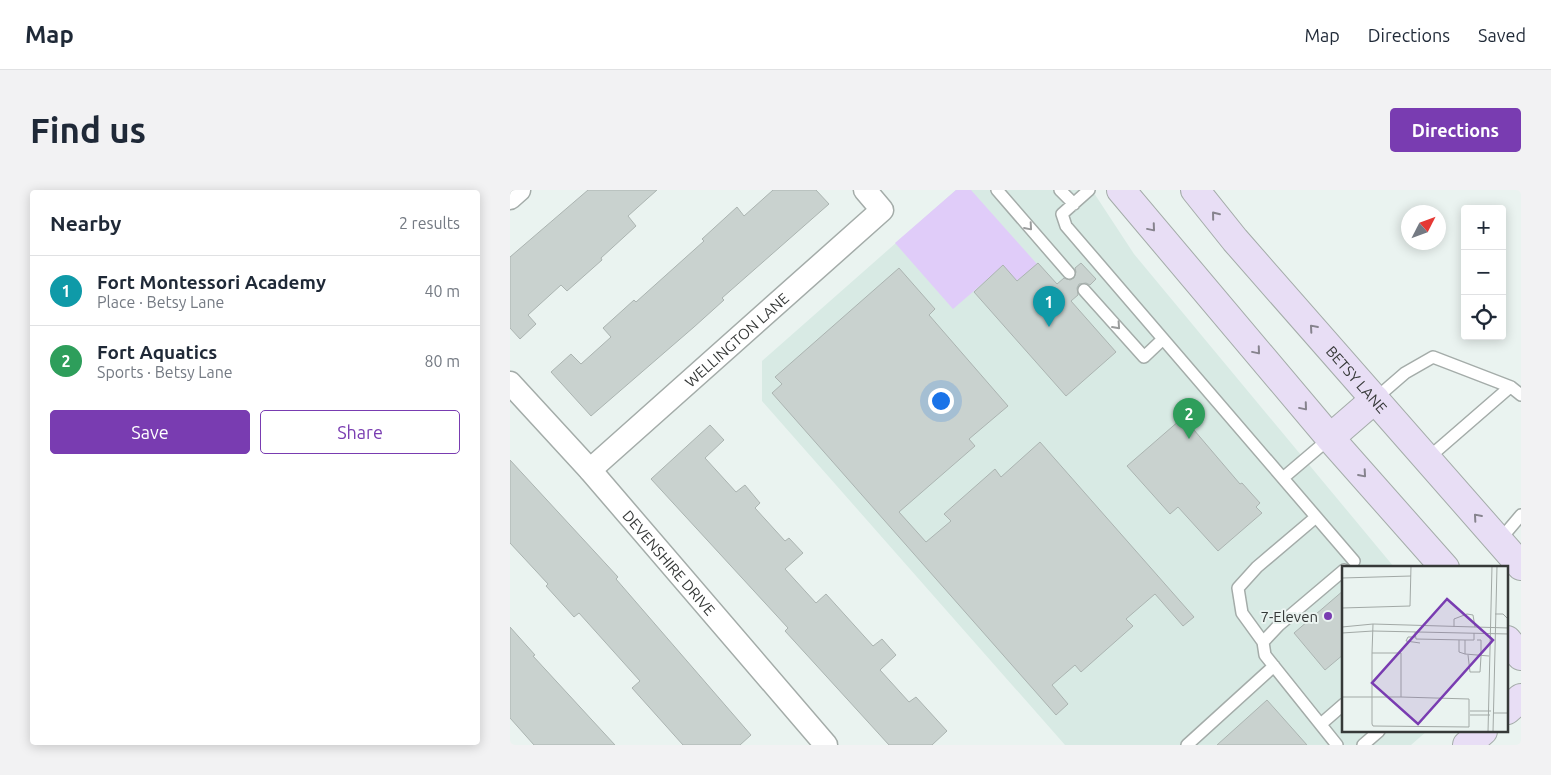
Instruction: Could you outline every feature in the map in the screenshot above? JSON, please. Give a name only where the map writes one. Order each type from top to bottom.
[{"type":"main road","points":[[1121,190],[1330,438],[1443,566]]},
{"type":"main road","name":"BETSY LANE","points":[[1194,190],[1235,240],[1521,566]]},
{"type":"main road","points":[[1330,438],[1375,399]]},
{"type":"main road","points":[[1508,641],[1521,656]]},
{"type":"main road","points":[[1508,709],[1521,698]]},
{"type":"main road","points":[[1467,745],[1482,732]]},
{"type":"street","points":[[510,198],[519,190]]},
{"type":"street","name":"WELLINGTON LANE","points":[[590,470],[882,210],[865,190]]},
{"type":"street","name":"DEVENSHIRE DRIVE","points":[[510,383],[590,470],[826,745]]},
{"type":"lane","points":[[997,190],[1070,273]]},
{"type":"lane","points":[[1060,190],[1074,204]]},
{"type":"lane","points":[[1089,190],[1062,214],[1066,226],[1316,517],[1351,566]]},
{"type":"lane","points":[[1084,290],[1144,357],[1163,339]]},
{"type":"lane","points":[[1375,399],[1405,373],[1433,357],[1510,387],[1521,395]]},
{"type":"lane","points":[[1427,459],[1510,387]]},
{"type":"lane","points":[[1283,478],[1330,438]]},
{"type":"lane","points":[[1499,541],[1521,515]]},
{"type":"lane","points":[[1316,517],[1257,567],[1238,588],[1242,613],[1263,642],[1265,655],[1338,745]]},
{"type":"lane","points":[[1263,642],[1279,625],[1342,573]]},
{"type":"lane","points":[[1187,745],[1274,666]]},
{"type":"lane","points":[[1320,724],[1342,706]]},
{"type":"lane","points":[[1363,745],[1377,732]]},
{"type":"shaded area","points":[[956,190],[1092,190],[1134,254],[1393,566],[1342,566],[1342,732],[1426,732],[1411,745],[1065,745],[762,401],[762,361]]},
{"type":"shaded area","points":[[956,190],[971,190],[1037,264],[1017,281],[1003,266],[953,309],[895,243]]},
{"type":"building","points":[[588,190],[657,190],[628,216],[636,226],[601,258],[602,260],[567,291],[561,285],[528,315],[536,324],[520,339],[510,328],[510,257]]},
{"type":"building","points":[[773,190],[816,190],[829,204],[722,298],[724,300],[694,327],[591,416],[551,372],[571,354],[581,364],[611,337],[603,328],[634,300],[636,302],[704,241],[702,239],[737,207],[744,216]]},
{"type":"building","points":[[1038,263],[1057,284],[1064,278],[1070,280],[1074,278],[1075,268],[1081,263],[1096,279],[1090,285],[1086,283],[1079,284],[1077,288],[1078,295],[1071,301],[1116,352],[1066,396],[974,292],[1003,265],[1017,281]]},
{"type":"building","points":[[899,268],[935,309],[929,315],[1008,406],[969,439],[975,446],[899,512],[926,542],[951,521],[944,514],[995,469],[1001,477],[1040,442],[1194,617],[1183,626],[1155,594],[1126,619],[1133,626],[1081,672],[1075,665],[1052,685],[1068,704],[1056,715],[772,393],[782,384],[775,377]]},
{"type":"building","points":[[1180,420],[1184,426],[1188,423],[1240,484],[1242,483],[1260,503],[1256,507],[1262,513],[1218,551],[1178,507],[1170,514],[1127,466]]},
{"type":"building","points":[[710,425],[724,440],[705,458],[736,492],[745,485],[760,503],[755,508],[785,541],[789,538],[803,553],[785,569],[816,603],[826,594],[873,646],[882,639],[896,655],[880,670],[909,702],[916,697],[947,731],[932,745],[889,745],[785,631],[788,628],[651,479]]},
{"type":"building","points":[[510,460],[618,577],[616,579],[751,735],[740,745],[683,745],[632,688],[640,681],[579,613],[574,617],[546,586],[548,584],[510,543]]},
{"type":"building","name":"7-Eleven","points":[[1342,592],[1342,656],[1325,670],[1294,633]]},
{"type":"building","points":[[510,627],[535,655],[533,656],[615,745],[534,745],[510,718]]},
{"type":"building","points":[[1267,700],[1307,745],[1217,745]]},
{"type":"place","name":"Fort Montessori Academy","points":[[1049,327]]},
{"type":"place","name":"Fort Aquatics","points":[[1189,439]]},
{"type":"place","name":"7-Eleven","points":[[1328,616]]}]
